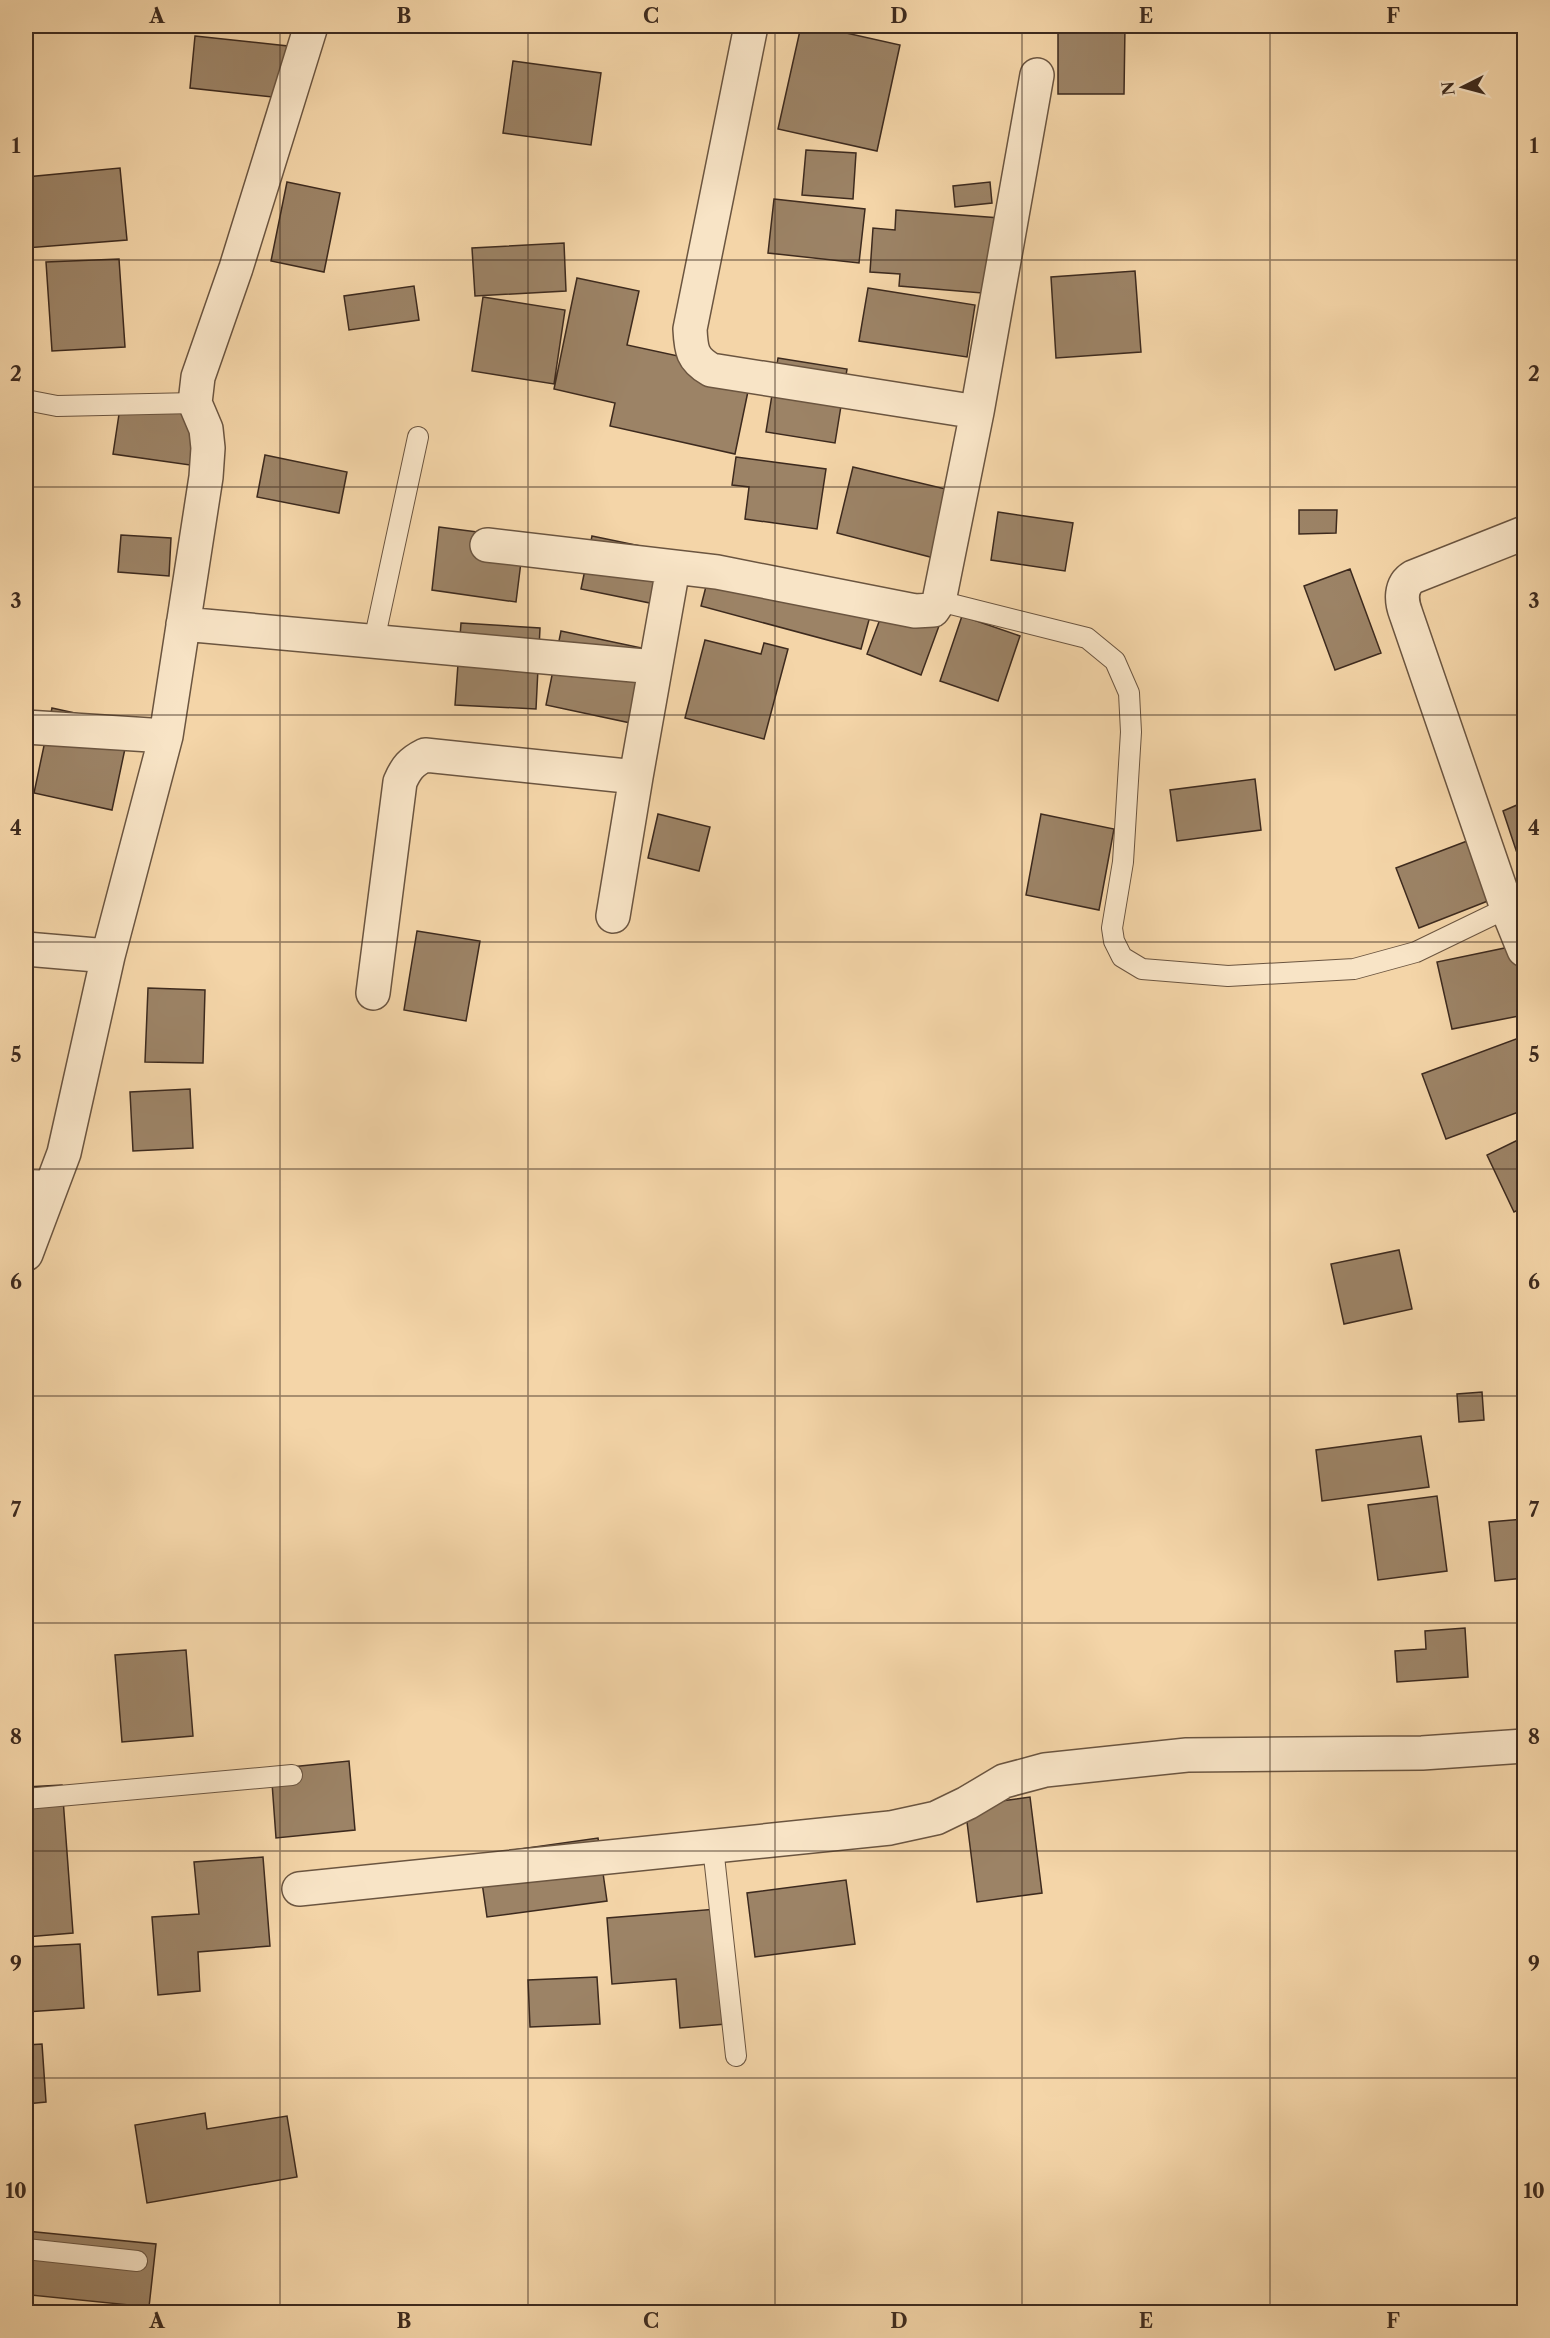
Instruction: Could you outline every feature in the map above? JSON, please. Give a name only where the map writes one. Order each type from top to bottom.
[{"type":"street","points":[[26,1254],[40,1180],[64,1153],[108,956],[166,736],[206,477],[208,448],[206,429],[195,403],[198,377],[236,268],[311,26]]},
{"type":"street","points":[[751,26],[690,329],[691,350],[703,366],[711,370],[977,412]]},
{"type":"street","points":[[487,545],[717,572],[915,611],[933,609],[939,601],[977,412],[1037,75]]},
{"type":"street","points":[[1524,533],[1413,577],[1405,585],[1403,592],[1404,608],[1507,908],[1524,950]]},
{"type":"street","points":[[614,916],[673,568]]},
{"type":"street","points":[[183,624],[655,667]]},
{"type":"street","points":[[26,727],[166,736]]},
{"type":"street","points":[[373,993],[400,782],[406,768],[412,762],[425,755],[636,777]]},
{"type":"street","points":[[26,949],[108,956]]},
{"type":"street","points":[[299,1889],[890,1828],[936,1818],[1004,1781],[1045,1770],[1187,1755],[1422,1753],[1524,1746]]},
{"type":"lane","points":[[26,400],[57,406],[195,403]]},
{"type":"lane","points":[[374,641],[418,437]]},
{"type":"lane","points":[[939,601],[1087,638],[1115,662],[1129,693],[1131,732],[1123,862],[1112,928],[1114,941],[1122,957],[1142,969],[1228,975],[1354,969],[1416,952],[1507,908]]},
{"type":"lane","points":[[26,1799],[292,1776]]},
{"type":"lane","points":[[713,1847],[736,2056]]},
{"type":"lane","points":[[26,2249],[136,2261]]},
{"type":"building","points":[[801,26],[815,26],[900,45],[877,151],[778,129]]},
{"type":"building","points":[[1058,26],[1125,26],[1124,94],[1058,94]]},
{"type":"building","points":[[195,36],[297,47],[291,99],[190,88]]},
{"type":"building","points":[[513,61],[601,73],[591,145],[503,133]]},
{"type":"building","points":[[806,150],[856,153],[853,199],[802,195]]},
{"type":"building","points":[[120,168],[127,240],[26,248],[26,177]]},
{"type":"building","points":[[287,182],[340,193],[324,272],[271,261]]},
{"type":"building","points":[[990,182],[992,203],[955,207],[953,186]]},
{"type":"building","points":[[774,199],[865,209],[859,263],[768,253]]},
{"type":"building","points":[[896,210],[1000,218],[994,294],[899,286],[900,274],[870,272],[873,228],[895,230]]},
{"type":"building","points":[[564,243],[566,291],[475,296],[472,248]]},
{"type":"building","points":[[119,259],[125,347],[52,351],[46,262]]},
{"type":"building","points":[[1135,271],[1141,352],[1056,358],[1051,277]]},
{"type":"building","points":[[577,278],[639,291],[627,345],[752,372],[735,454],[610,426],[615,403],[554,389]]},
{"type":"building","points":[[414,286],[419,320],[349,330],[344,296]]},
{"type":"building","points":[[868,288],[975,305],[967,357],[859,341]]},
{"type":"building","points":[[483,297],[565,310],[554,384],[472,371]]},
{"type":"building","points":[[778,358],[847,369],[835,443],[766,432]]},
{"type":"building","points":[[121,401],[211,413],[204,467],[113,454]]},
{"type":"building","points":[[265,455],[347,472],[339,513],[257,497]]},
{"type":"building","points":[[736,457],[826,469],[817,529],[745,519],[749,487],[732,485]]},
{"type":"building","points":[[853,467],[954,491],[938,559],[837,533]]},
{"type":"building","points":[[1299,510],[1337,510],[1336,533],[1299,534]]},
{"type":"building","points":[[998,512],[1073,523],[1065,571],[991,560]]},
{"type":"building","points":[[439,527],[524,538],[516,602],[432,590]]},
{"type":"building","points":[[121,535],[171,538],[169,576],[118,572]]},
{"type":"building","points":[[592,536],[660,550],[650,603],[581,589]]},
{"type":"building","points":[[714,555],[875,598],[861,649],[701,606]]},
{"type":"building","points":[[1350,569],[1381,653],[1335,670],[1304,586]]},
{"type":"building","points":[[889,595],[943,615],[921,675],[867,654]]},
{"type":"building","points":[[962,616],[1020,636],[998,701],[940,681]]},
{"type":"building","points":[[461,623],[540,628],[536,709],[455,705]]},
{"type":"building","points":[[561,631],[656,651],[640,725],[546,705]]},
{"type":"building","points":[[705,640],[761,654],[764,643],[788,649],[764,739],[685,718]]},
{"type":"building","points":[[52,708],[130,725],[112,810],[34,793]]},
{"type":"building","points":[[1255,779],[1261,830],[1177,841],[1170,790]]},
{"type":"building","points":[[1524,802],[1524,850],[1517,853],[1503,811]]},
{"type":"building","points":[[658,814],[710,827],[699,871],[648,858]]},
{"type":"building","points":[[1041,814],[1114,829],[1099,910],[1026,895]]},
{"type":"building","points":[[1475,838],[1498,897],[1419,928],[1396,868]]},
{"type":"building","points":[[417,931],[480,941],[466,1021],[404,1010]]},
{"type":"building","points":[[1524,944],[1524,1015],[1452,1029],[1437,962]]},
{"type":"building","points":[[148,988],[205,990],[203,1063],[145,1062]]},
{"type":"building","points":[[1524,1036],[1524,1110],[1446,1139],[1422,1074]]},
{"type":"building","points":[[190,1089],[193,1148],[133,1151],[130,1092]]},
{"type":"building","points":[[1524,1137],[1524,1207],[1514,1212],[1487,1155]]},
{"type":"building","points":[[1399,1250],[1412,1309],[1344,1324],[1331,1264]]},
{"type":"building","points":[[1482,1392],[1484,1420],[1459,1422],[1457,1394]]},
{"type":"building","points":[[1421,1436],[1429,1487],[1322,1501],[1316,1450]]},
{"type":"building","points":[[1437,1496],[1447,1571],[1378,1580],[1368,1505]]},
{"type":"building","points":[[1524,1519],[1524,1578],[1495,1581],[1489,1522]]},
{"type":"building","points":[[1465,1628],[1468,1677],[1397,1682],[1395,1651],[1426,1649],[1425,1631]]},
{"type":"building","points":[[186,1650],[193,1736],[122,1742],[115,1655]]},
{"type":"building","points":[[349,1761],[355,1830],[276,1838],[271,1769]]},
{"type":"building","points":[[62,1785],[73,1933],[26,1937],[26,1787]]},
{"type":"building","points":[[1030,1797],[1042,1893],[977,1902],[965,1806]]},
{"type":"building","points":[[598,1838],[607,1901],[487,1917],[478,1855]]},
{"type":"building","points":[[263,1857],[270,1946],[198,1952],[200,1991],[158,1995],[152,1917],[199,1914],[194,1862]]},
{"type":"building","points":[[846,1880],[855,1944],[755,1957],[747,1893]]},
{"type":"building","points":[[717,1909],[726,2024],[680,2028],[676,1979],[612,1984],[607,1918]]},
{"type":"building","points":[[80,1944],[84,2008],[26,2012],[26,1947]]},
{"type":"building","points":[[597,1977],[600,2024],[530,2027],[528,1980]]},
{"type":"building","points":[[42,2044],[46,2102],[26,2104],[26,2045]]},
{"type":"building","points":[[205,2113],[207,2129],[287,2116],[297,2177],[147,2203],[135,2125]]},
{"type":"building","points":[[26,2231],[156,2244],[149,2307],[31,2295],[30,2312],[26,2312]]}]
